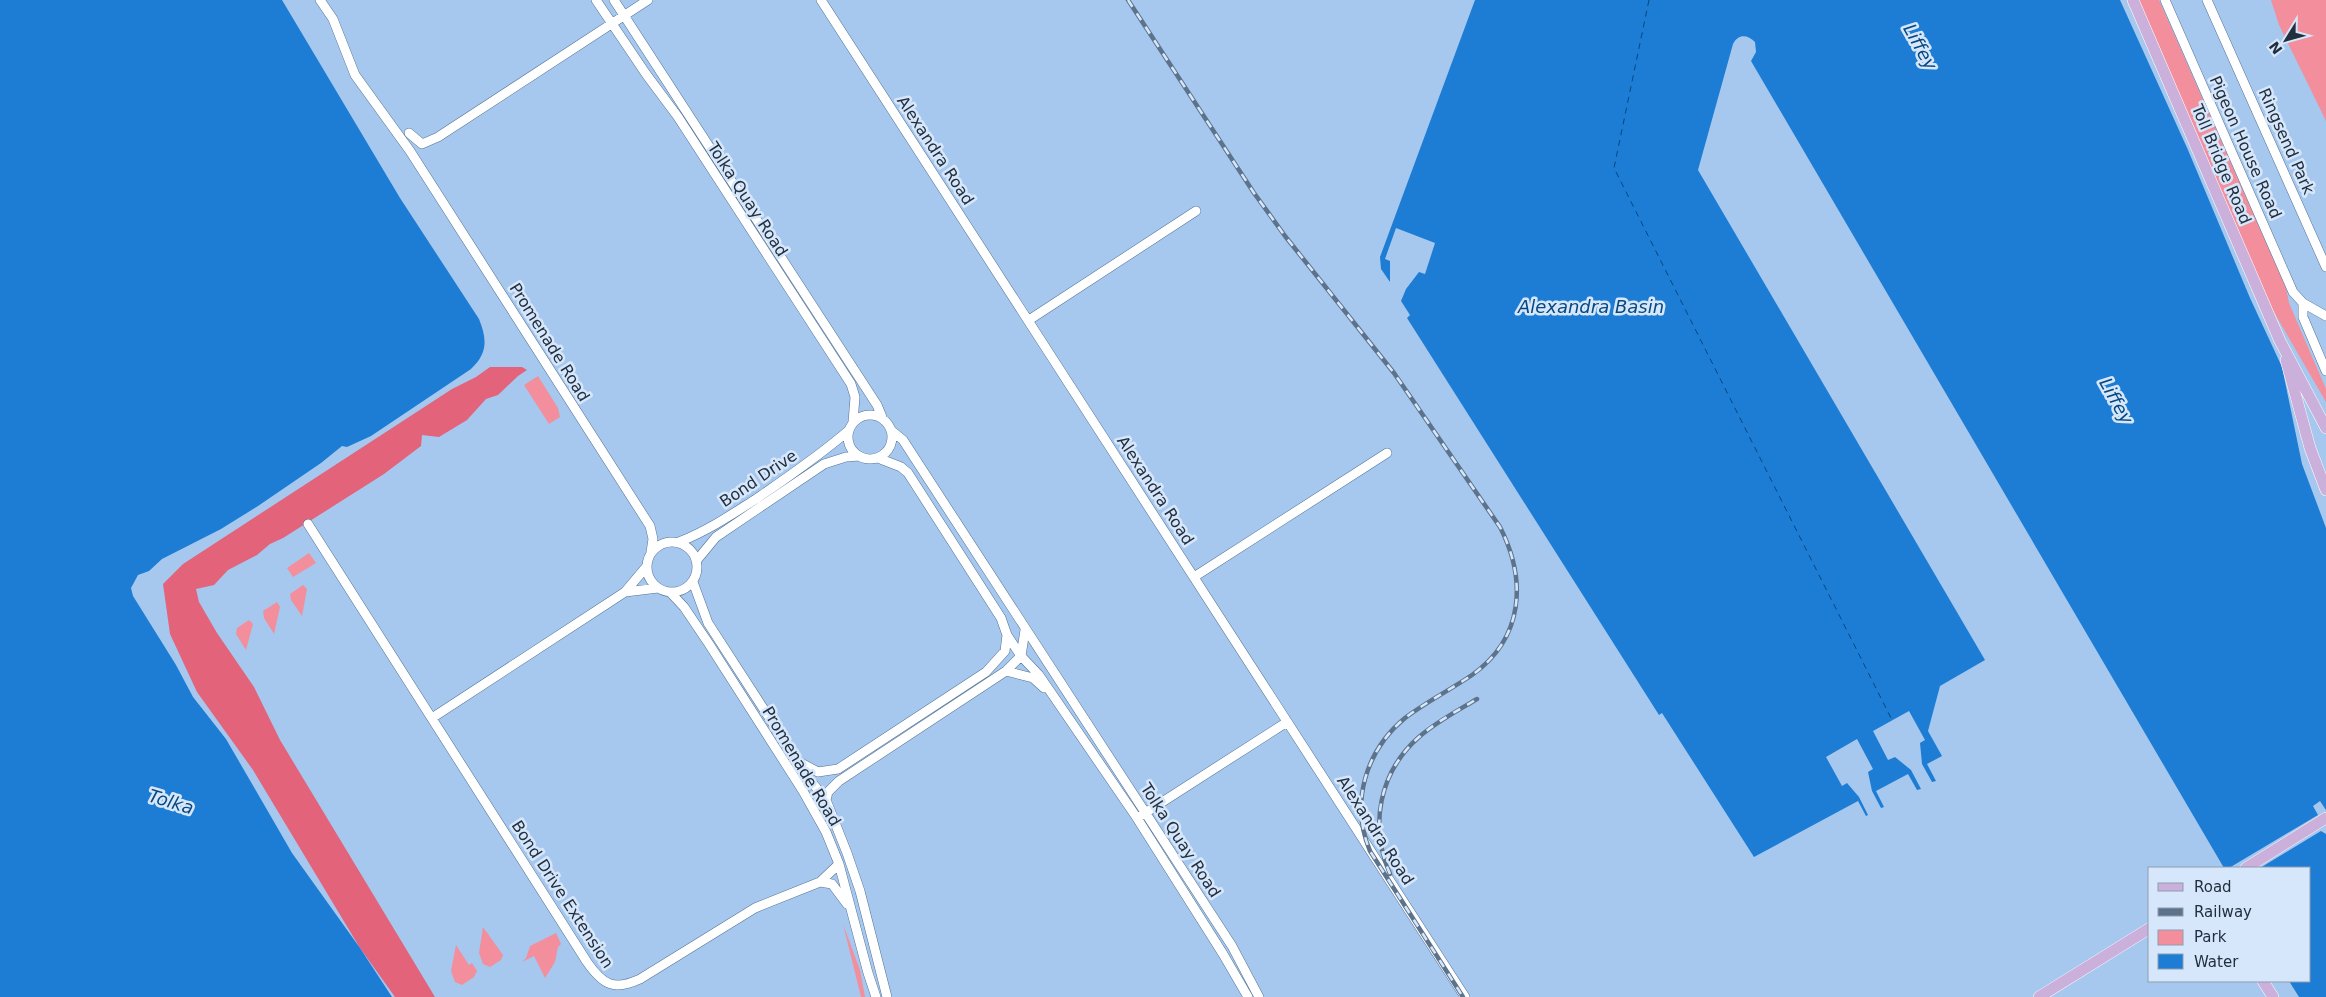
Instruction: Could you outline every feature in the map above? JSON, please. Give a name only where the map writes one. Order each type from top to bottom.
[{"type":"main road","name":"Toll Bridge Road","points":[[2133,0],[2280,341],[2326,428]]},
{"type":"main road","name":"Toll Bridge Road","points":[[2280,341],[2310,448],[2326,490]]},
{"type":"main road","points":[[2248,867],[2326,818]]},
{"type":"main road","points":[[2039,997],[2148,929]]},
{"type":"main road","points":[[2129,941],[2148,935]]},
{"type":"main road","points":[[2263,982],[2272,997]]},
{"type":"street","name":"Promenade Road","points":[[320,0],[333,19],[355,75],[410,152],[650,526],[653,539],[652,552]]},
{"type":"street","name":"Tolka Quay Road","points":[[596,0],[678,117],[851,384],[855,397],[853,422]]},
{"type":"street","name":"Tolka Quay Road","points":[[614,0],[877,405],[882,417]]},
{"type":"street","points":[[409,133],[422,144],[438,137],[648,0]]},
{"type":"street","name":"Alexandra Road","points":[[822,0],[1465,997]]},
{"type":"street","name":"Pigeon House Road","points":[[2165,0],[2293,292],[2302,303]]},
{"type":"street","name":"Ringsend Park","points":[[2207,0],[2326,267]]},
{"type":"street","points":[[1029,320],[1196,211]]},
{"type":"street","points":[[2302,303],[2326,316]]},
{"type":"street","points":[[2302,303],[2303,316],[2326,371]]},
{"type":"street","points":[[865,415],[882,417],[892,432],[892,444],[888,450],[878,458],[870,459],[859,456],[848,442],[848,430],[853,422],[865,415]]},
{"type":"street","name":"Bond Drive","points":[[679,542],[702,533],[722,521],[789,476],[848,430]]},
{"type":"street","name":"Tolka Quay Road","points":[[892,432],[903,440],[1025,630],[1146,812],[1240,957],[1259,997]]},
{"type":"street","points":[[1194,577],[1387,453]]},
{"type":"street","name":"Bond Drive","points":[[697,560],[716,537],[824,464],[840,458],[859,456]]},
{"type":"street","name":"Tolka Quay Road","points":[[878,458],[908,473],[1002,618],[1007,636],[1021,656],[1039,675],[1048,691],[1137,818],[1248,997]]},
{"type":"street","name":"Bond Drive Extension","points":[[308,524],[587,962],[600,979],[617,986],[627,985],[640,979],[755,908],[820,882],[839,864]]},
{"type":"street","points":[[432,718],[625,592],[646,566],[652,552],[663,543],[679,542],[692,551],[697,560],[694,582],[686,588],[670,592],[658,588],[625,592]]},
{"type":"street","points":[[646,566],[649,578],[658,588]]},
{"type":"street","name":"Promenade Road","points":[[694,582],[708,623],[795,758],[826,800],[860,891],[887,997]]},
{"type":"street","name":"Promenade Road","points":[[670,592],[684,607],[803,791],[826,832],[839,864],[868,974],[876,997]]},
{"type":"street","points":[[826,800],[828,792],[839,781],[1006,672],[1021,656],[1025,630]]},
{"type":"street","points":[[795,758],[810,769],[818,772],[838,769],[986,672],[1005,651],[1007,636]]},
{"type":"street","points":[[1006,672],[1032,678],[1048,691]]},
{"type":"street","points":[[1062,710],[1073,703]]},
{"type":"street","points":[[1137,818],[1287,722]]},
{"type":"street","points":[[820,882],[832,884],[850,908]]},
{"type":"street","name":"Promenade Road","points":[[868,974],[870,997]]},
{"type":"green space","points":[[2137,0],[2159,0],[2286,288],[2289,303],[2326,389],[2326,402],[2271,307]]},
{"type":"green space","points":[[2271,0],[2326,0],[2326,121],[2279,25]]},
{"type":"green space","points":[[538,376],[558,408],[560,417],[549,424],[524,385]]},
{"type":"green space","points":[[309,553],[316,563],[293,577],[287,568]]},
{"type":"green space","points":[[303,585],[307,589],[302,616],[291,600],[290,594]]},
{"type":"green space","points":[[277,602],[280,607],[274,634],[264,618],[263,611]]},
{"type":"green space","points":[[249,620],[253,624],[246,650],[236,634],[237,628]]},
{"type":"green space","points":[[843,924],[860,970],[865,997],[861,997]]},
{"type":"green space","points":[[483,927],[503,955],[501,960],[490,967],[483,964],[479,953]]},
{"type":"green space","points":[[556,933],[561,944],[558,947],[555,962],[545,978],[534,956],[522,962],[526,958],[530,946]]},
{"type":"green space","points":[[456,945],[469,965],[472,963],[477,971],[474,977],[462,985],[455,982],[451,971]]},
{"type":"shaded area","points":[[490,367],[522,367],[527,370],[498,395],[486,399],[467,420],[439,437],[422,435],[421,446],[384,474],[283,538],[270,544],[257,555],[228,570],[214,585],[196,589],[199,602],[217,633],[254,687],[280,740],[435,997],[395,997],[360,948],[253,770],[197,692],[170,634],[163,584],[183,564],[452,389],[476,377]]},
{"type":"water","name":"Tolka","points":[[0,0],[282,0],[400,198],[479,319],[484,333],[484,346],[481,357],[471,369],[371,436],[347,447],[342,446],[321,463],[221,529],[162,559],[149,571],[138,575],[131,588],[133,596],[176,665],[193,697],[226,739],[292,853],[360,948],[392,997],[0,997]]},
{"type":"water","points":[[1475,0],[2120,0],[2188,150],[2250,298],[2282,367],[2302,464],[2326,528],[2326,997],[2299,997],[2290,982],[2311,982],[2311,867],[2223,867],[1751,61],[1756,52],[1755,42],[1743,36],[1737,38],[1733,44],[1698,170],[1985,660],[1940,686],[1928,731],[1942,756],[1927,764],[1936,781],[1932,782],[1922,764],[1920,743],[1925,740],[1909,711],[1873,731],[1888,760],[1895,757],[1911,770],[1921,789],[1917,790],[1908,774],[1876,791],[1884,807],[1881,808],[1872,791],[1868,772],[1873,769],[1857,739],[1826,757],[1842,786],[1847,783],[1859,797],[1868,815],[1866,816],[1858,801],[1754,857],[1662,713],[1659,715],[1407,318],[1410,315],[1401,301],[1406,289],[1419,272],[1425,274],[1435,243],[1396,228],[1385,259],[1390,261],[1390,282],[1381,269],[1380,257]]},
{"type":"pier","points":[[2320,801],[2326,810],[2326,834],[2321,831],[2262,867],[2231,867],[2318,815],[2313,806]]},
{"type":"ferry route","points":[[1649,0],[1614,168],[1892,720]]},
{"type":"railway","points":[[1128,0],[1254,193],[1285,236],[1394,373],[1500,527],[1509,547],[1517,587],[1516,607],[1511,626],[1502,644],[1489,660],[1472,675],[1413,712],[1391,731],[1371,762],[1365,779],[1362,797],[1361,815],[1370,851],[1463,997]]},
{"type":"railway","points":[[1390,874],[1380,837],[1379,819],[1387,783],[1395,766],[1405,751],[1419,737],[1477,699]]},
{"type":"water label","name":"Liffey","points":[[1920,47]]},
{"type":"water label","name":"Alexandra Basin","points":[[1591,307]]},
{"type":"water label","name":"Liffey","points":[[2116,401]]}]
